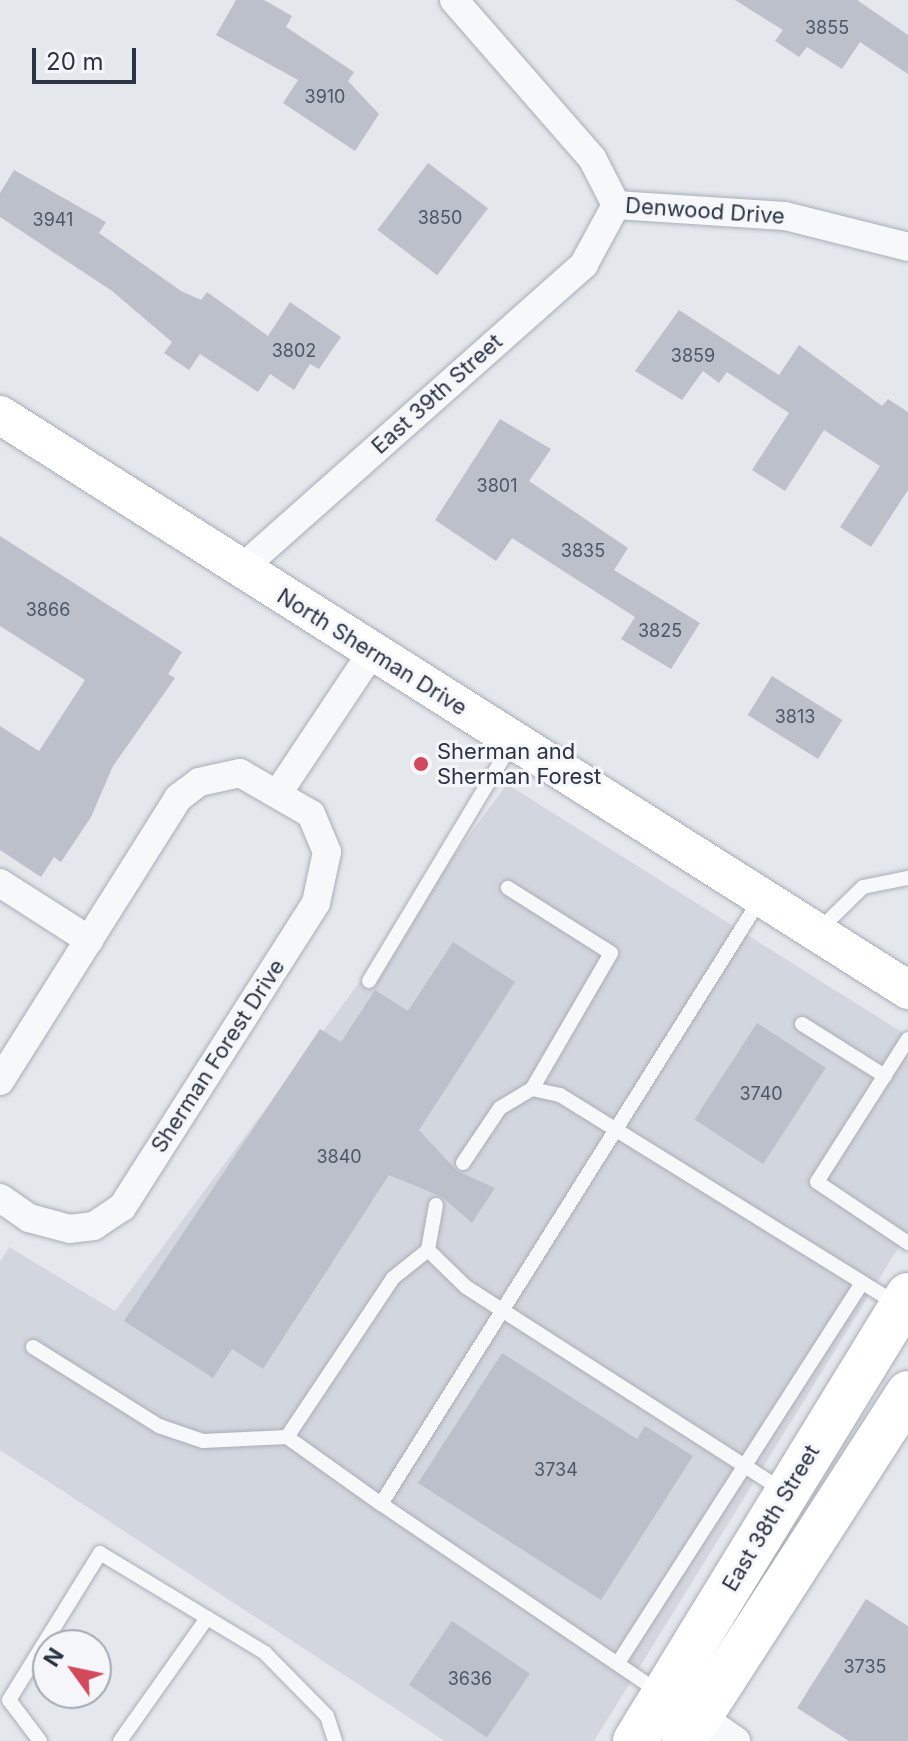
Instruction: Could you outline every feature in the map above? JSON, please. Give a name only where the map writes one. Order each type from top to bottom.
[{"type":"main road","name":"North Sherman Drive","points":[[0,415],[908,990]]},
{"type":"main road","name":"East 38th Street","points":[[683,1718],[785,1492],[904,1301]]},
{"type":"main road","name":"East 38th Street","points":[[635,1741],[683,1718],[908,1393]]},
{"type":"street","name":"Denwood Drive","points":[[454,0],[592,158],[616,205],[785,216],[908,247]]},
{"type":"street","name":"East 39th Street","points":[[241,569],[584,264],[616,205]]},
{"type":"street","points":[[278,793],[372,652]]},
{"type":"street","name":"Sherman Forest Drive","points":[[0,1081],[178,798],[199,782],[231,774],[278,793],[319,828],[327,879],[122,1207],[94,1226],[70,1229],[29,1218],[0,1198]]},
{"type":"street","points":[[0,883],[89,940]]},
{"type":"street","points":[[683,1718],[736,1741]]},
{"type":"lane","points":[[369,981],[513,741]]},
{"type":"lane","points":[[816,932],[863,887],[908,878]]},
{"type":"lane","points":[[463,1163],[500,1108],[532,1089],[611,953],[508,888]]},
{"type":"lane","points":[[381,1504],[761,898]]},
{"type":"lane","points":[[802,1024],[885,1076]]},
{"type":"lane","points":[[908,1039],[817,1182],[908,1243]]},
{"type":"lane","points":[[532,1089],[560,1095],[862,1283],[904,1301]]},
{"type":"lane","points":[[287,1437],[393,1278],[428,1250],[436,1205]]},
{"type":"lane","points":[[428,1250],[501,1312],[785,1492]]},
{"type":"lane","points":[[618,1663],[862,1283]]},
{"type":"lane","points":[[33,1347],[159,1426],[203,1441],[287,1437],[618,1663],[683,1718]]},
{"type":"lane","points":[[40,1741],[9,1700],[100,1553],[265,1653],[327,1716],[335,1741]]},
{"type":"lane","points":[[120,1741],[207,1618]]},
{"type":"shaded area","points":[[507,784],[908,1036],[908,1232],[594,1741],[445,1741],[0,1450],[0,1262],[9,1247],[115,1311]]},
{"type":"building","points":[[236,0],[264,0],[292,16],[286,27],[354,72],[348,81],[379,114],[355,151],[283,103],[298,80],[216,35]]},
{"type":"building","points":[[735,0],[857,0],[908,35],[908,74],[860,42],[842,69],[807,47],[799,57],[775,41],[783,30]]},
{"type":"building","points":[[428,163],[488,208],[437,275],[377,230]]},
{"type":"building","points":[[14,170],[106,222],[99,233],[181,291],[201,300],[207,292],[268,336],[290,302],[341,337],[319,369],[310,364],[294,390],[270,374],[258,392],[200,354],[189,370],[164,353],[172,342],[112,291],[0,217],[0,193]]},
{"type":"building","points":[[679,310],[779,375],[799,345],[882,406],[888,399],[908,412],[908,490],[871,547],[840,527],[880,466],[824,430],[785,491],[752,470],[789,413],[727,372],[719,383],[703,371],[682,400],[635,371]]},
{"type":"building","points":[[500,419],[551,449],[529,481],[628,548],[614,570],[700,623],[671,669],[621,639],[635,617],[512,538],[496,561],[435,520]]},
{"type":"building","points":[[0,536],[182,652],[168,674],[175,678],[113,766],[91,817],[61,862],[54,857],[41,877],[0,850],[0,726],[39,751],[85,680],[0,626]]},
{"type":"building","points":[[772,676],[842,720],[818,759],[748,715]]},
{"type":"building","points":[[453,942],[515,982],[419,1130],[457,1171],[495,1188],[472,1223],[442,1197],[389,1175],[263,1369],[232,1349],[213,1378],[124,1321],[320,1029],[341,1042],[375,990],[408,1011]]},
{"type":"building","points":[[757,1023],[826,1068],[763,1164],[694,1119]]},
{"type":"building","points":[[502,1353],[637,1439],[645,1426],[693,1456],[601,1600],[418,1483]]},
{"type":"building","points":[[866,1599],[908,1626],[908,1741],[849,1741],[797,1708]]},
{"type":"building","points":[[452,1621],[530,1674],[487,1737],[409,1685]]},
{"type":"place","name":"Sherman and Sherman Forest","points":[[421,764]]}]
